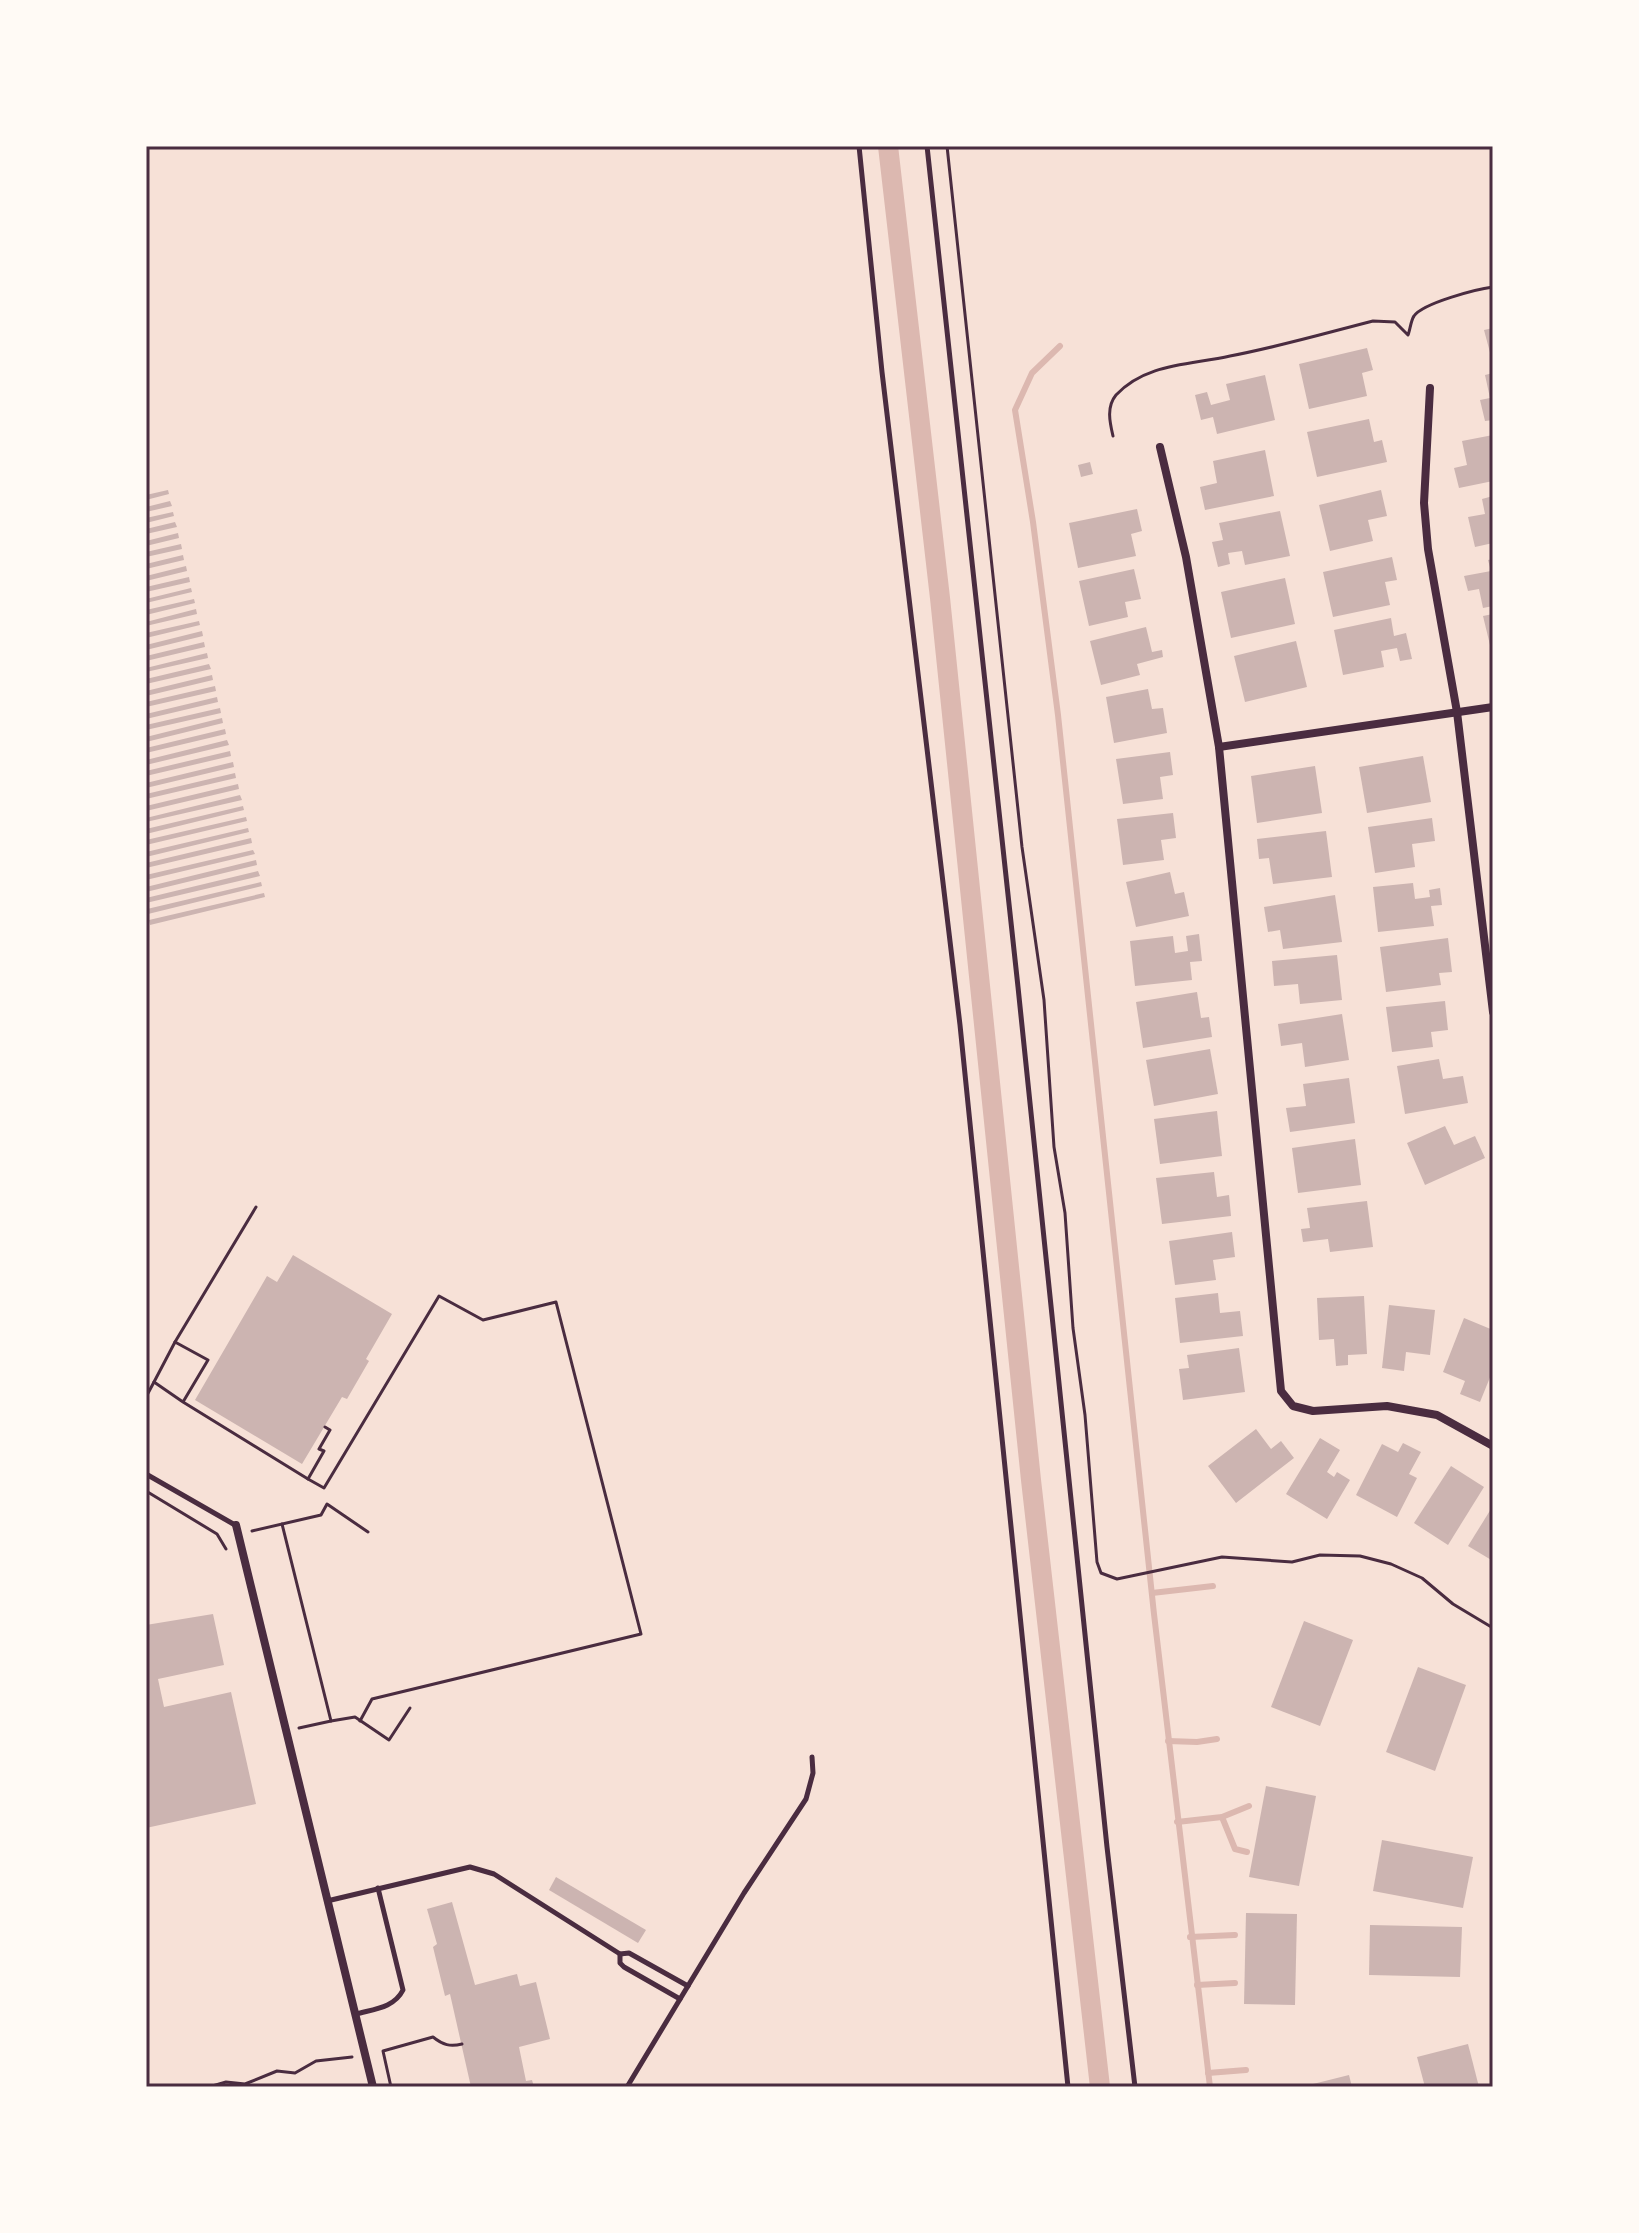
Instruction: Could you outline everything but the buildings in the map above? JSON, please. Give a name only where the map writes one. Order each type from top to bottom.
[{"type":"street","points":[[1430,388],[1424,503],[1428,549],[1457,712],[1493,1012]]},
{"type":"street","points":[[1160,447],[1186,557],[1219,747],[1281,1391],[1293,1406],[1313,1411],[1387,1406],[1437,1415],[1493,1446]]},
{"type":"street","points":[[1219,747],[1493,707]]},
{"type":"street","points":[[237,1530],[373,2087]]},
{"type":"lane","points":[[859,146],[882,372],[960,1025],[1068,2087]]},
{"type":"lane","points":[[927,146],[1135,2087]]},
{"type":"lane","points":[[146,1474],[237,1530]]},
{"type":"lane","points":[[627,2087],[744,1893],[806,1799],[813,1773],[812,1757]]},
{"type":"lane","points":[[327,1901],[470,1867],[494,1874],[620,1954],[629,1953],[688,1986]]},
{"type":"lane","points":[[355,2014],[398,2000],[403,1990],[378,1888]]},
{"type":"lane","points":[[620,1954],[620,1963],[624,1967],[680,1999]]},
{"type":"path","points":[[947,146],[1022,847],[1044,1000],[1054,1147],[1065,1213],[1073,1328],[1085,1415],[1097,1562],[1101,1573],[1117,1579],[1222,1557],[1292,1562],[1320,1555],[1360,1556],[1391,1564],[1422,1578],[1453,1604],[1493,1628]]},
{"type":"path","points":[[1113,436],[1108,416],[1114,397],[1145,374],[1173,365],[1229,357],[1373,321],[1395,322],[1408,335],[1413,316],[1423,308],[1493,287]]},
{"type":"path","points":[[146,1397],[175,1342],[256,1207]]},
{"type":"path","points":[[154,1382],[324,1488],[439,1296],[483,1320],[556,1302],[641,1634],[372,1699],[360,1721]]},
{"type":"path","points":[[175,1342],[208,1360],[183,1402]]},
{"type":"path","points":[[308,1479],[324,1451],[319,1449],[330,1430],[325,1427]]},
{"type":"path","points":[[146,1491],[217,1534],[226,1549]]},
{"type":"path","points":[[222,1540],[237,1530],[321,1515],[327,1504],[368,1532]]},
{"type":"path","points":[[282,1524],[331,1721]]},
{"type":"path","points":[[287,1732],[355,1717],[389,1740],[410,1708]]},
{"type":"path","points":[[209,2087],[226,2082],[245,2084],[277,2071],[295,2073],[316,2061],[365,2056],[433,2037],[442,2044],[462,2044]]},
{"type":"path","points":[[383,2051],[391,2087]]},
{"type":"waterway","points":[[888,146],[940,598],[1031,1480],[1100,2087]]},
{"type":"waterway","points":[[1060,346],[1032,373],[1015,410],[1058,715],[1154,1614],[1210,2087]]},
{"type":"waterway","points":[[1152,1593],[1213,1586]]},
{"type":"waterway","points":[[1168,1741],[1217,1739]]},
{"type":"waterway","points":[[1177,1822],[1222,1817],[1249,1806]]},
{"type":"waterway","points":[[1222,1817],[1235,1849],[1247,1852]]},
{"type":"waterway","points":[[1190,1937],[1235,1935]]},
{"type":"waterway","points":[[1197,1985],[1235,1983]]},
{"type":"waterway","points":[[1208,2073],[1246,2070]]}]
